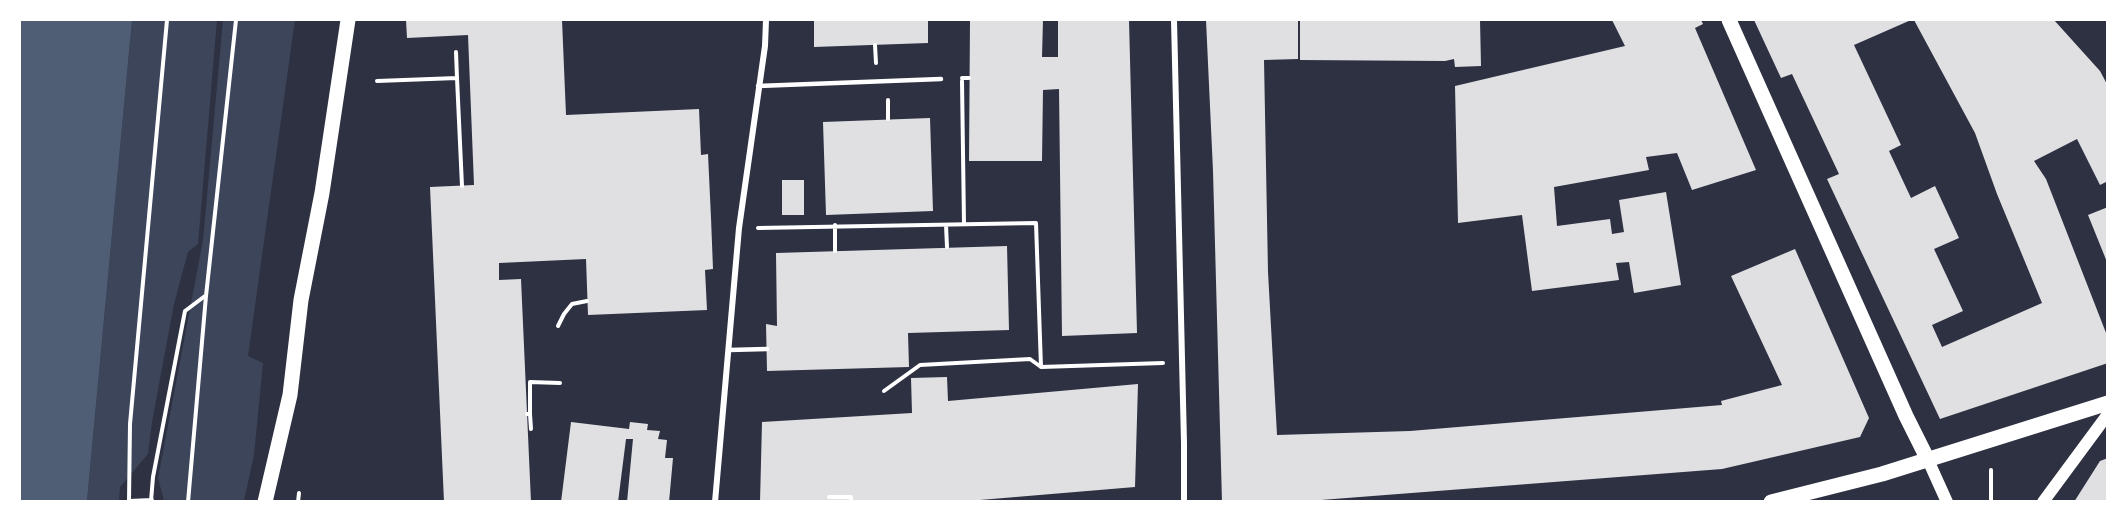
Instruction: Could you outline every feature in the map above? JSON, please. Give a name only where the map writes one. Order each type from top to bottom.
[{"type":"main road","points":[[265,501],[290,395],[301,300],[322,193],[348,20]]},
{"type":"main road","points":[[1729,20],[1906,416],[1947,501]]},
{"type":"main road","points":[[1771,501],[1882,474],[2108,403]]},
{"type":"main road","points":[[2043,501],[2108,414]]},
{"type":"street","points":[[715,501],[739,228],[765,46],[766,20]]},
{"type":"street","points":[[1174,20],[1184,501]]},
{"type":"lane","points":[[758,86],[941,79]]},
{"type":"lane","points":[[729,350],[767,349]]},
{"type":"path","points":[[167,20],[130,424],[129,501],[152,501],[153,477],[185,311],[206,296]]},
{"type":"path","points":[[188,501],[206,296],[236,20]]},
{"type":"path","points":[[456,52],[462,186]]},
{"type":"path","points":[[376,81],[457,78]]},
{"type":"path","points":[[962,78],[964,224]]},
{"type":"path","points":[[941,79],[969,78]]},
{"type":"path","points":[[739,228],[1036,223],[1041,367]]},
{"type":"path","points":[[835,225],[835,251]]},
{"type":"path","points":[[946,225],[947,247]]},
{"type":"path","points":[[558,326],[572,304],[588,301]]},
{"type":"path","points":[[884,391],[920,365],[1029,359],[1041,367],[1182,362]]},
{"type":"path","points":[[531,429],[530,382],[560,383]]},
{"type":"path","points":[[1991,470],[1991,501]]},
{"type":"path","points":[[298,501],[299,493]]},
{"type":"path","points":[[828,497],[851,497],[851,501]]},
{"type":"shaded area","points":[[20,20],[132,20],[87,501],[20,501]]},
{"type":"shaded area","points":[[132,20],[217,20],[198,244],[188,252],[174,304],[148,454],[120,487],[119,501],[87,502]]},
{"type":"shaded area","points":[[223,20],[295,20],[248,356],[263,363],[254,455],[244,501],[164,501],[158,478],[203,240]]},
{"type":"building","points":[[406,20],[562,20],[566,115],[699,109],[701,155],[708,154],[711,218],[713,269],[705,270],[707,310],[588,315],[586,259],[499,263],[499,280],[521,279],[531,502],[444,502],[430,187],[474,185],[468,35],[407,38]]},
{"type":"building","points":[[814,20],[928,20],[928,43],[814,47]]},
{"type":"building","points":[[970,20],[1043,20],[1042,57],[1058,57],[1058,20],[1129,20],[1137,333],[1062,336],[1059,89],[1043,90],[1042,161],[969,161]]},
{"type":"building","points":[[1206,20],[1298,20],[1298,59],[1264,60],[1268,272],[1277,435],[1410,431],[1722,405],[1721,401],[1782,385],[1731,276],[1795,249],[1869,418],[1860,437],[1722,469],[1295,502],[1222,502],[1213,171]]},
{"type":"building","points":[[1300,20],[1480,20],[1481,66],[1455,67],[1454,59],[1445,61],[1300,60]]},
{"type":"building","points":[[1612,20],[1701,20],[1703,24],[1695,28],[1756,170],[1692,190],[1677,153],[1646,157],[1649,170],[1554,187],[1557,226],[1610,219],[1612,234],[1624,232],[1619,200],[1666,192],[1681,285],[1634,293],[1629,262],[1616,263],[1619,280],[1532,291],[1522,215],[1458,223],[1455,86],[1625,46]]},
{"type":"building","points":[[1754,20],[1911,20],[1854,45],[1901,145],[1889,151],[1911,198],[1935,186],[1959,238],[1934,249],[1963,311],[1932,325],[1942,347],[2042,303],[1997,194],[1975,133],[1914,20],[2054,20],[2100,71],[2108,86],[2108,181],[2100,185],[2077,139],[2034,161],[2046,179],[2108,338],[2108,363],[1940,419],[1827,179],[1839,174],[1792,74],[1781,78]]},
{"type":"building","points":[[930,118],[933,211],[826,215],[823,122]]},
{"type":"building","points":[[782,180],[804,180],[804,215],[782,215]]},
{"type":"building","points":[[2108,207],[2108,262],[2107,262],[2088,215]]},
{"type":"building","points":[[1007,246],[1009,330],[908,333],[909,367],[767,371],[766,324],[777,326],[776,253]]},
{"type":"building","points":[[947,377],[948,401],[1138,384],[1135,487],[956,502],[760,502],[762,422],[912,413],[911,378]]},
{"type":"building","points":[[571,422],[629,429],[630,422],[648,424],[647,430],[660,431],[658,439],[667,440],[665,458],[673,458],[669,502],[627,502],[633,439],[626,439],[618,502],[561,502]]},
{"type":"building","points":[[2108,458],[2108,502],[2074,502],[2100,461]]}]
